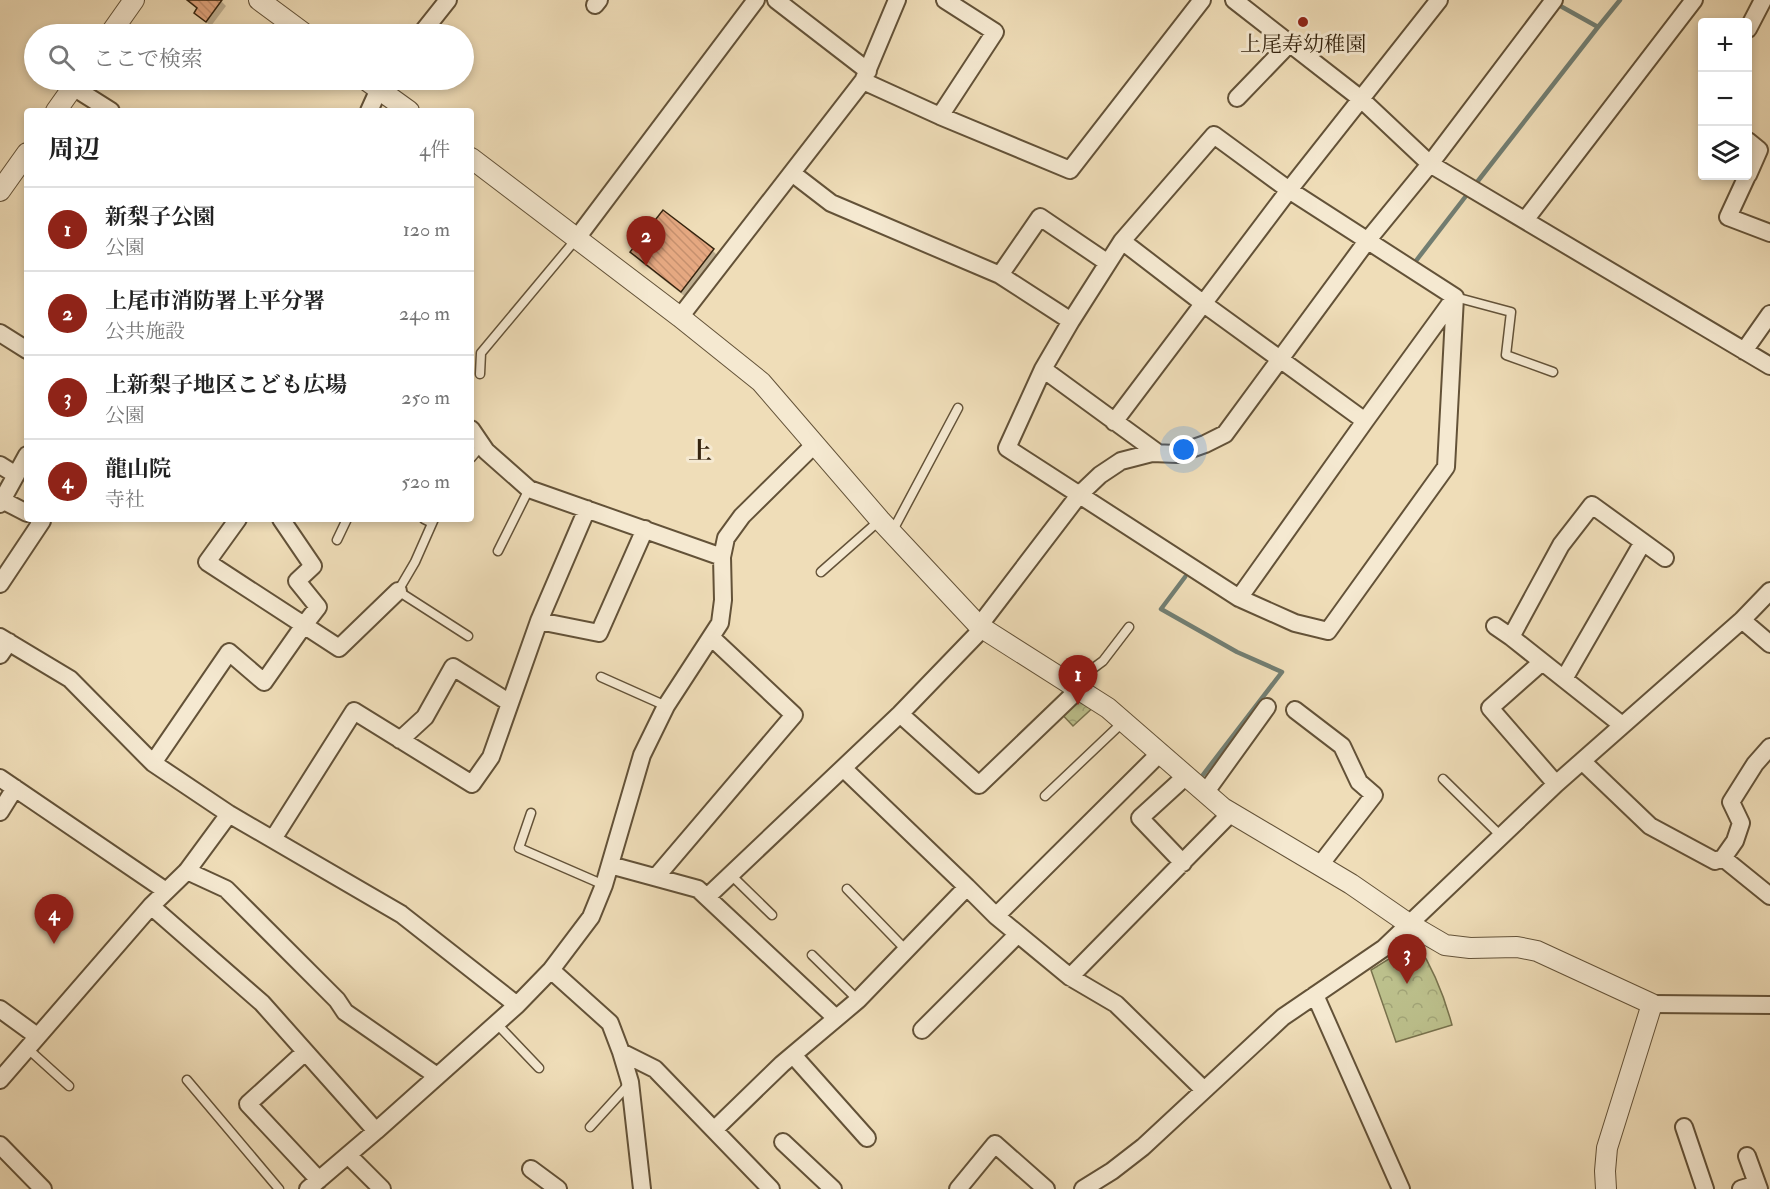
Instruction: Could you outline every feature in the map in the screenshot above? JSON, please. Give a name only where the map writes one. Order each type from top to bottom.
[{"type":"street","points":[[117,24],[134,0]]},
{"type":"street","points":[[259,0],[292,24]]},
{"type":"street","points":[[577,238],[756,0]]},
{"type":"street","points":[[776,0],[866,76],[940,116],[1070,170],[1202,0]]},
{"type":"street","points":[[680,317],[866,76],[897,0]]},
{"type":"street","points":[[940,116],[995,32],[945,0]]},
{"type":"street","points":[[1234,0],[1361,99],[1430,164],[1770,366]]},
{"type":"street","points":[[1114,422],[1289,190],[1439,0]]},
{"type":"street","points":[[707,897],[900,714],[981,627],[1079,495],[1100,475],[1121,461],[1152,453],[1177,454],[1225,434],[1367,241],[1430,164],[1554,0]]},
{"type":"street","points":[[1526,219],[1694,0]]},
{"type":"street","points":[[1752,21],[1763,0]]},
{"type":"street","points":[[428,24],[444,1]]},
{"type":"street","points":[[1237,98],[1290,44]]},
{"type":"street","points":[[58,108],[71,90]]},
{"type":"street","points":[[85,90],[107,108]]},
{"type":"street","points":[[370,108],[375,90]]},
{"type":"street","points":[[385,90],[406,108]]},
{"type":"street","points":[[1214,135],[1289,190],[1455,297],[1446,467],[1328,631],[1294,623],[1239,598],[1006,448],[1043,369],[1108,262],[1122,241],[1214,135]]},
{"type":"street","points":[[1752,144],[1759,150],[1752,165]]},
{"type":"street","points":[[0,191],[24,157]]},
{"type":"street","points":[[474,160],[680,317],[761,382],[886,526],[981,627],[1108,708],[1231,813],[1351,884],[1409,924],[1445,945],[1470,948],[1517,947],[1537,951],[1652,1004],[1770,1005]]},
{"type":"street","points":[[792,173],[831,203],[1000,276],[1071,321]]},
{"type":"street","points":[[1745,180],[1728,217],[1770,233]]},
{"type":"street","points":[[1000,276],[1040,217],[1108,262]]},
{"type":"street","points":[[1122,241],[1278,359],[1365,421]]},
{"type":"street","points":[[1239,598],[1455,297]]},
{"type":"street","points":[[1744,351],[1770,314]]},
{"type":"street","points":[[0,333],[24,348]]},
{"type":"street","points":[[1043,369],[1158,453]]},
{"type":"street","points":[[474,433],[486,451],[529,489],[722,557]]},
{"type":"street","points":[[305,1052],[248,1104],[313,1184],[517,1005],[551,970],[591,917],[604,885],[642,755],[666,706],[720,623],[723,600],[722,557],[726,538],[742,516],[814,445]]},
{"type":"street","points":[[24,460],[1,502],[24,512]]},
{"type":"street","points":[[0,465],[16,475]]},
{"type":"street","points":[[1511,637],[1560,545],[1592,505],[1665,558]]},
{"type":"street","points":[[273,839],[354,711],[472,784],[491,757],[539,621],[586,509]]},
{"type":"street","points":[[0,584],[41,522]]},
{"type":"street","points":[[236,522],[207,562],[339,648],[398,591]]},
{"type":"street","points":[[153,763],[229,652],[264,682],[318,607],[297,581],[313,566],[283,522]]},
{"type":"street","points":[[539,621],[599,633],[645,529]]},
{"type":"street","points":[[1564,679],[1643,542]]},
{"type":"street","points":[[1083,1189],[1112,1171],[1143,1147],[1283,1017],[1384,948],[1557,784],[1742,620],[1770,591]]},
{"type":"street","points":[[1742,620],[1770,644]]},
{"type":"street","points":[[1495,626],[1622,725]]},
{"type":"street","points":[[656,877],[794,715],[711,637]]},
{"type":"street","points":[[3,644],[70,679],[153,763],[229,813],[401,914],[517,1005]]},
{"type":"street","points":[[1542,662],[1490,708],[1557,784]]},
{"type":"street","points":[[400,740],[424,717],[453,667],[510,703]]},
{"type":"street","points":[[900,714],[979,785],[1056,709],[1075,687]]},
{"type":"street","points":[[1205,793],[1267,707]]},
{"type":"street","points":[[1294,710],[1342,746],[1359,782],[1374,795],[1320,865]]},
{"type":"street","points":[[1582,761],[1650,826],[1715,861],[1723,858],[1735,841],[1741,823],[1731,802],[1755,764],[1770,747]]},
{"type":"street","points":[[996,916],[1160,753]]},
{"type":"street","points":[[843,768],[996,916],[1070,977],[1116,1004],[1203,1089]]},
{"type":"street","points":[[1183,863],[1140,818],[1186,776]]},
{"type":"street","points":[[0,778],[166,891]]},
{"type":"street","points":[[0,812],[15,788]]},
{"type":"street","points":[[0,1080],[151,906],[187,871],[229,813]]},
{"type":"street","points":[[1070,977],[1231,813]]},
{"type":"street","points":[[1723,858],[1770,896]]},
{"type":"street","points":[[610,865],[698,889],[836,1018]]},
{"type":"street","points":[[187,871],[226,889],[336,1000],[345,1012],[437,1076]]},
{"type":"street","points":[[714,1130],[793,1055],[858,1000],[967,886]]},
{"type":"street","points":[[151,906],[262,1003],[376,1131]]},
{"type":"street","points":[[922,1030],[1018,934]]},
{"type":"street","points":[[551,970],[610,1023],[630,1082],[642,1189]]},
{"type":"street","points":[[1315,995],[1401,1189]]},
{"type":"street","points":[[1606,1189],[1607,1148],[1652,1004]]},
{"type":"street","points":[[0,1009],[32,1042]]},
{"type":"street","points":[[621,1052],[655,1069],[771,1189]]},
{"type":"street","points":[[793,1055],[867,1138]]},
{"type":"street","points":[[1684,1127],[1705,1189]]},
{"type":"street","points":[[783,1142],[833,1189]]},
{"type":"street","points":[[958,1189],[995,1144],[1046,1189]]},
{"type":"street","points":[[0,1145],[37,1187]]},
{"type":"street","points":[[348,1155],[382,1189]]},
{"type":"street","points":[[1747,1156],[1752,1187]]},
{"type":"street","points":[[531,1169],[558,1189]]},
{"type":"lane","points":[[480,374],[481,353],[577,238]]},
{"type":"lane","points":[[1455,297],[1510,312],[1506,355],[1553,372]]},
{"type":"lane","points":[[821,572],[886,526],[958,408]]},
{"type":"lane","points":[[474,454],[482,445]]},
{"type":"lane","points":[[498,551],[529,489]]},
{"type":"lane","points":[[337,540],[346,522]]},
{"type":"lane","points":[[429,522],[415,562],[398,591],[468,636]]},
{"type":"lane","points":[[1075,687],[1103,661],[1129,627]]},
{"type":"lane","points":[[601,677],[666,706]]},
{"type":"lane","points":[[1045,796],[1123,721]]},
{"type":"lane","points":[[1443,779],[1501,836]]},
{"type":"lane","points":[[531,813],[519,848],[604,885]]},
{"type":"lane","points":[[731,874],[772,915]]},
{"type":"lane","points":[[847,889],[906,950]]},
{"type":"lane","points":[[812,955],[858,1000]]},
{"type":"lane","points":[[496,1023],[539,1068]]},
{"type":"lane","points":[[32,1042],[69,1086]]},
{"type":"lane","points":[[187,1080],[279,1189]]},
{"type":"lane","points":[[590,1127],[630,1082]]},
{"type":"green space","points":[[1079,689],[1099,702],[1073,726],[1057,709]]},
{"type":"green space","points":[[1416,942],[1437,982],[1452,1025],[1396,1042],[1371,970]]},
{"type":"building","points":[[187,0],[222,0],[206,22],[194,13],[197,8]]},
{"type":"building","points":[[663,210],[714,249],[681,292],[630,252]]},
{"type":"waterway","points":[[1474,186],[1620,0]]},
{"type":"waterway","points":[[1555,3],[1598,27]]},
{"type":"waterway","points":[[1412,266],[1469,192]]},
{"type":"waterway","points":[[1185,577],[1161,609],[1237,652],[1282,672],[1199,780]]},
{"type":"place","name":"上尾寿幼稚園","points":[[1303,22]]},
{"type":"place","name":"上尾市消防署上平分署","points":[[646,266]]},
{"type":"place","name":"新梨子公園","points":[[1078,705]]},
{"type":"place","name":"龍山院","points":[[54,944]]},
{"type":"place","name":"上新梨子地区こども広場","points":[[1407,984]]},
{"type":"district","name":"上","points":[[700,451]]}]
